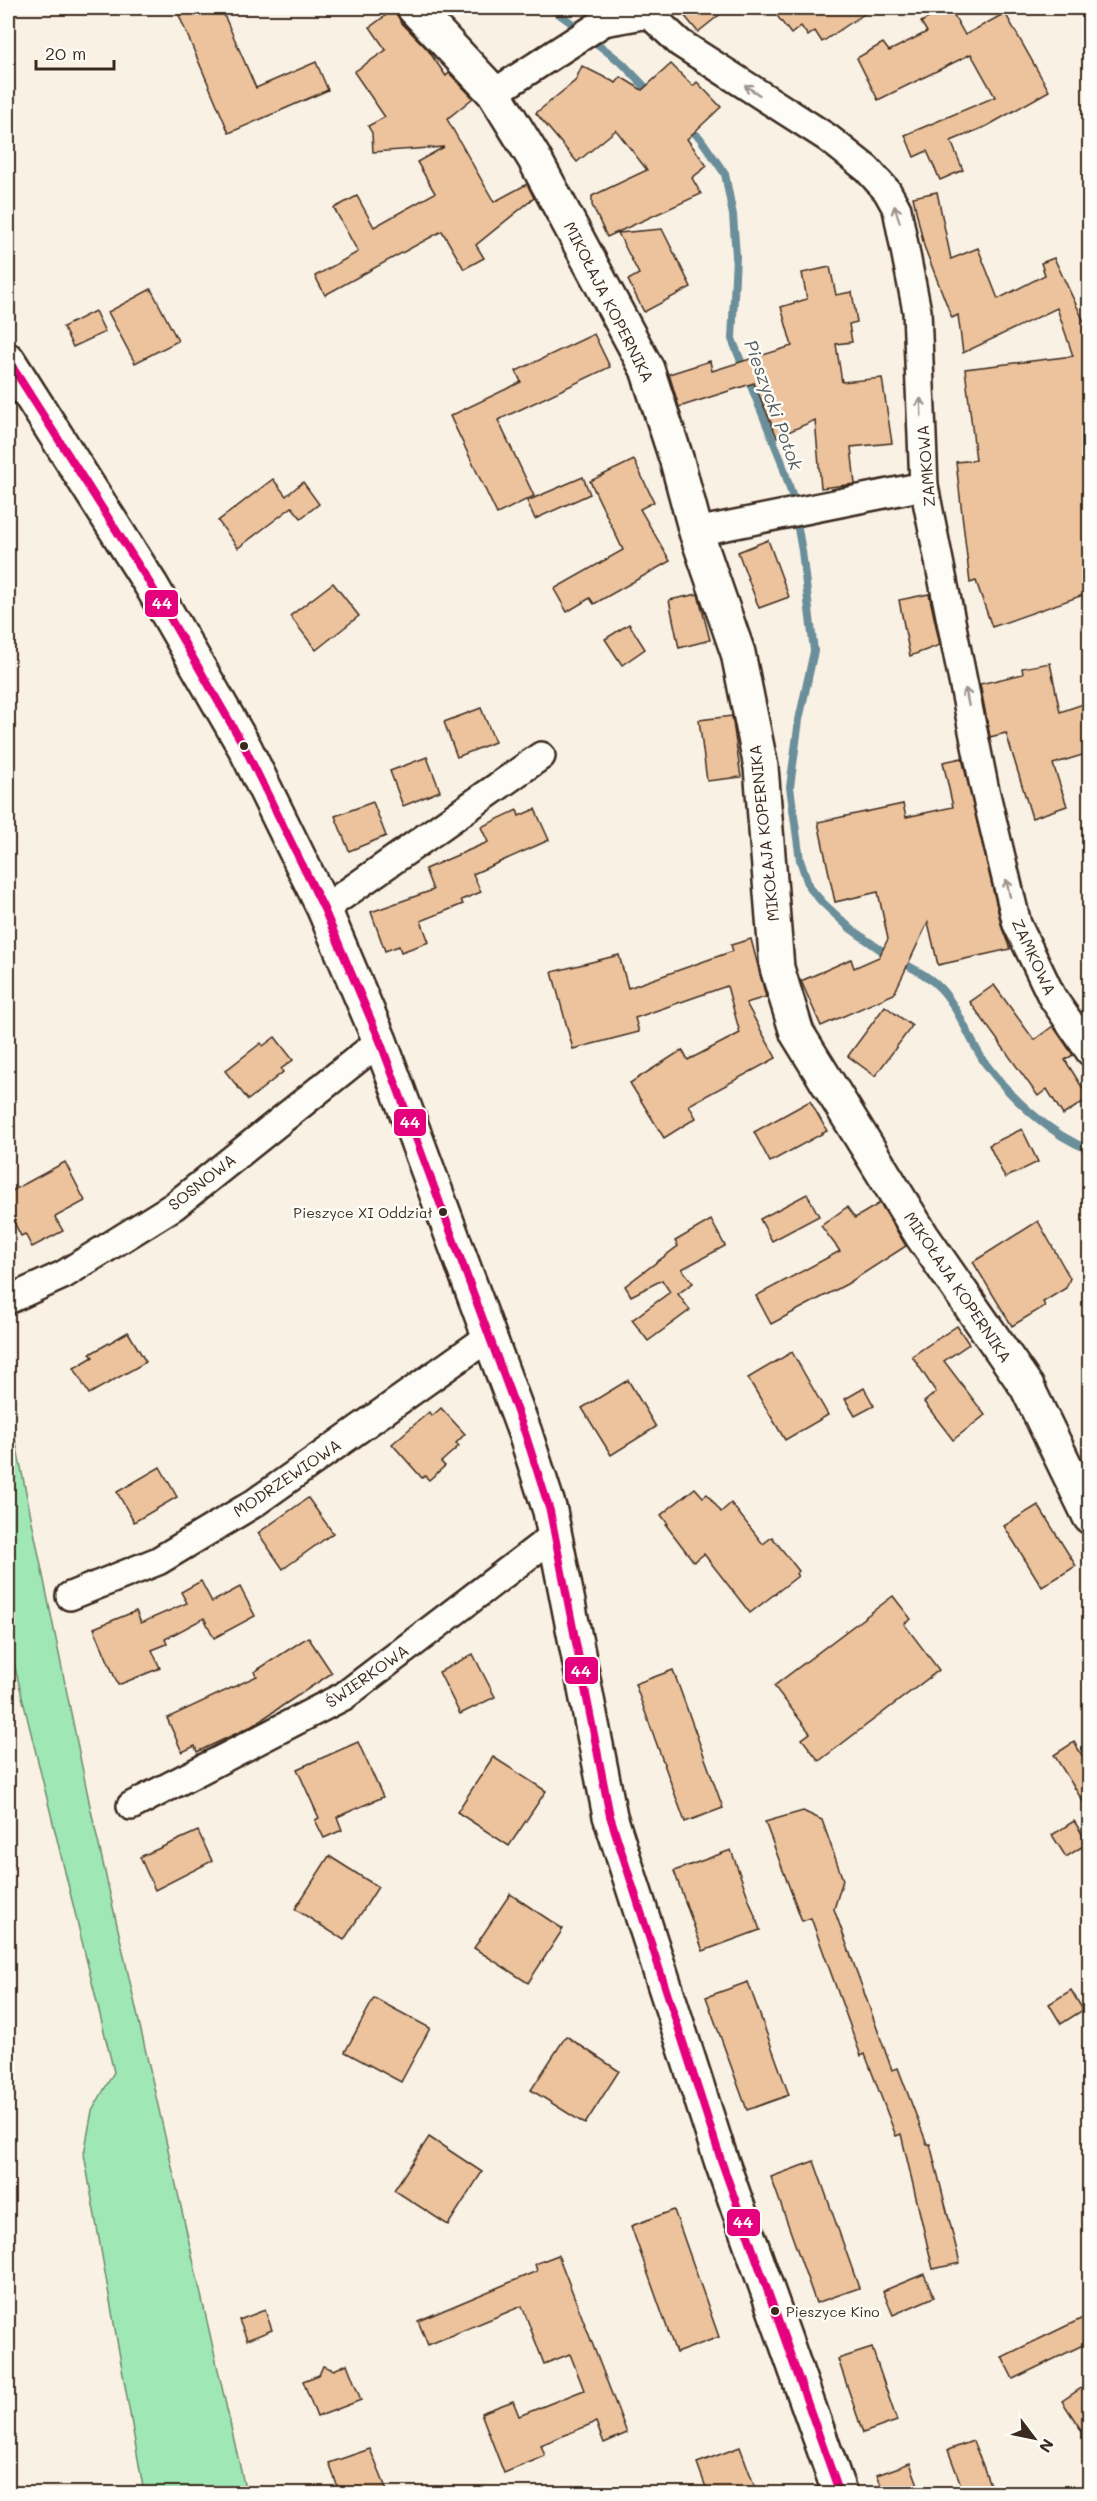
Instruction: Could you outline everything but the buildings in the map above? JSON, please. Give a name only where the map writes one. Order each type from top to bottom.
[{"type":"street","name":"MIKOŁAJA KOPERNIKA","points":[[414,8],[494,93],[534,158],[647,369],[677,461],[696,532],[740,662],[761,767],[777,968],[797,1033],[922,1236],[1027,1387],[1089,1517]]},
{"type":"street","points":[[494,93],[604,22],[648,11]]},
{"type":"street","name":"ZAMKOWA","points":[[648,11],[680,44],[828,138],[867,169],[887,191],[897,209],[917,311],[924,486],[984,786],[1017,924],[1052,997],[1089,1052]]},
{"type":"street","points":[[8,360],[151,585],[245,748],[324,909],[380,1041],[525,1434],[555,1535],[610,1816],[721,2160],[840,2493]]},
{"type":"street","points":[[696,532],[924,486]]},
{"type":"street","points":[[324,909],[541,756]]},
{"type":"street","name":"SOSNOWA","points":[[8,1300],[63,1275],[174,1206],[380,1041]]},
{"type":"street","name":"MODRZEWIOWA","points":[[70,1596],[158,1561],[253,1504],[490,1336]]},
{"type":"street","name":"ŚWIERKOWA","points":[[131,1806],[344,1696],[555,1535]]},
{"type":"green space","points":[[8,1404],[90,1806],[246,2493],[144,2493],[84,2154],[92,2111],[114,2072],[8,1639]]},
{"type":"waterway","name":"Pieszycki Potok","points":[[551,8],[581,30]]},
{"type":"waterway","name":"Pieszycki Potok","points":[[590,38],[623,64],[652,94]]},
{"type":"waterway","name":"Pieszycki Potok","points":[[687,127],[700,138],[725,174],[733,215],[736,256],[732,339],[781,460],[792,495],[802,551],[814,651],[799,720],[790,787],[800,860],[809,887],[823,903],[851,929],[888,955]]},
{"type":"waterway","name":"Pieszycki Potok","points":[[899,961],[936,984],[948,997],[985,1063],[1019,1102],[1060,1135],[1090,1150]]},
{"type":"transit line","name":"44","points":[[8,360],[151,585],[245,748],[324,909],[380,1041],[525,1433],[550,1511],[610,1816],[721,2160],[840,2494]]},
{"type":"place","name":"Pieszyce XI Oddział","points":[[443,1212]]},
{"type":"place","name":"Pieszyce Kino","points":[[775,2311]]}]
